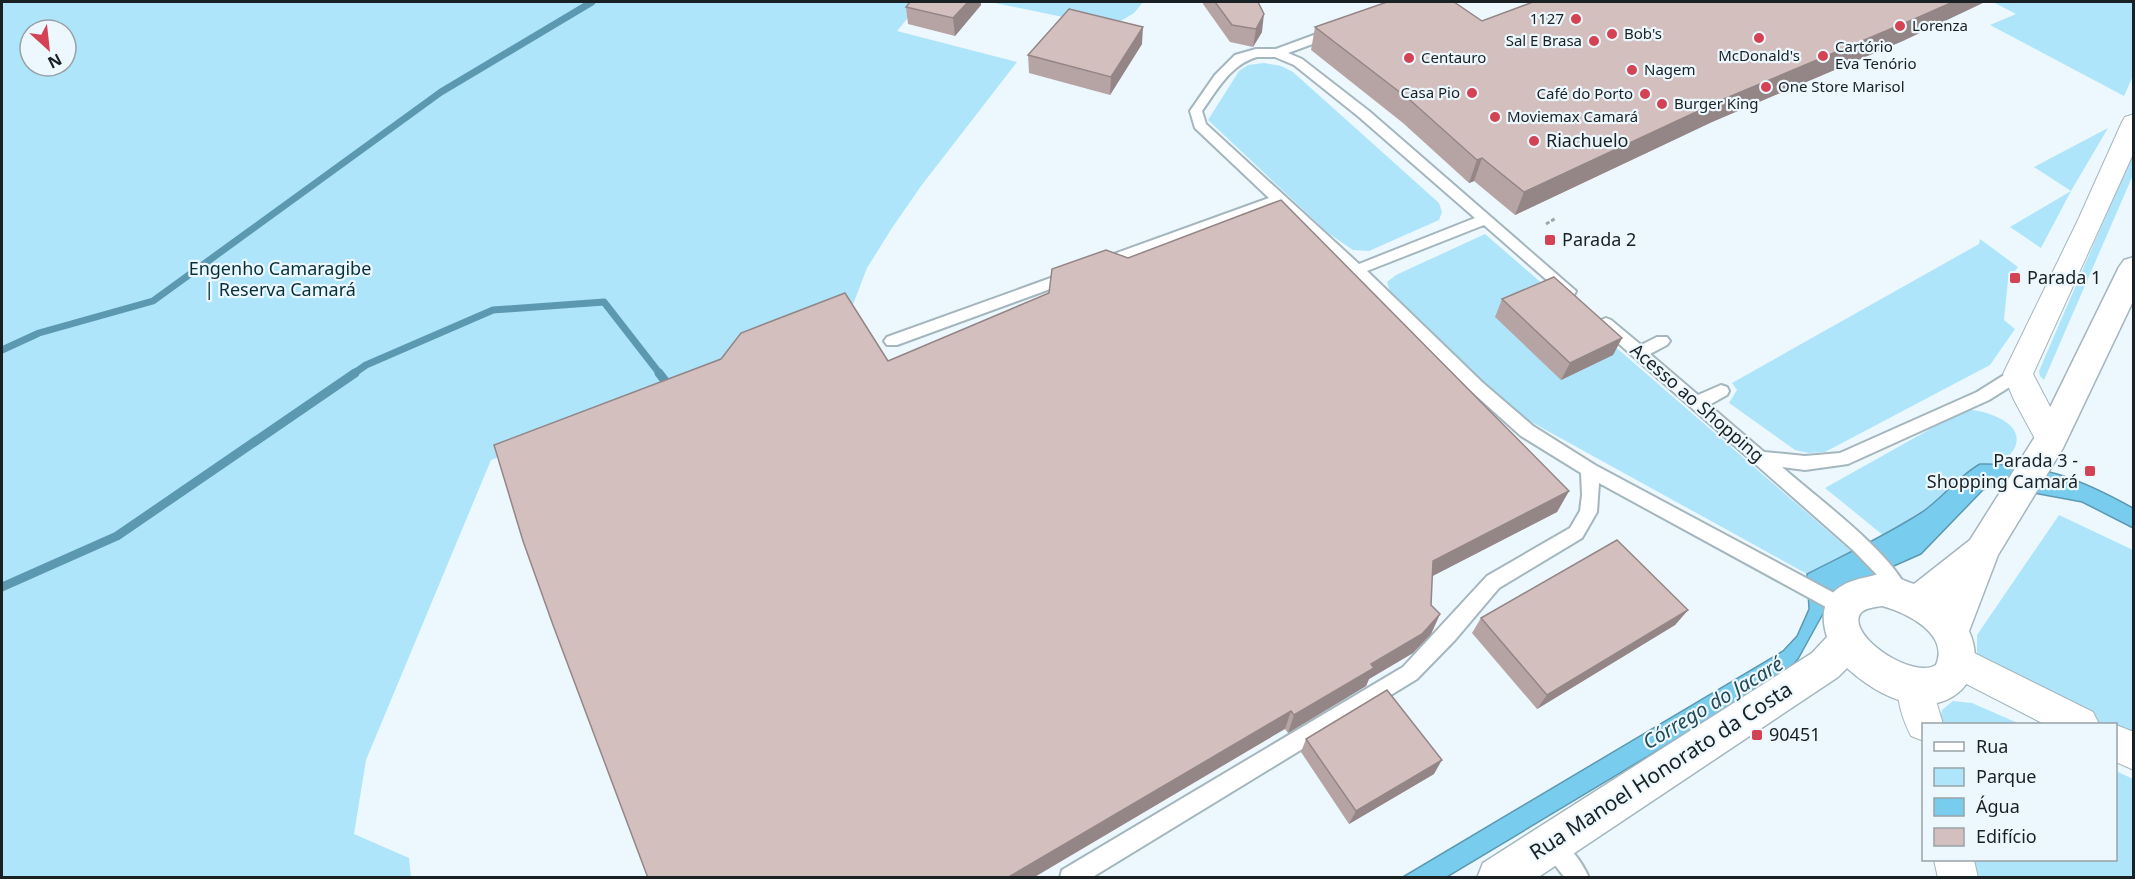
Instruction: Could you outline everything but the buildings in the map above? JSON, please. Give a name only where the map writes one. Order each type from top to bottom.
[{"type":"street","points":[[2044,450],[2029,400],[2018,374],[2091,220],[2133,122]]},
{"type":"street","points":[[1983,549],[1902,590],[1865,591],[1852,597],[1843,636],[1888,678],[1915,686],[1931,686],[1945,682],[1954,673],[1954,646],[1983,549],[2044,450],[2133,267]]},
{"type":"street","points":[[1902,590],[1944,623],[1954,646],[2078,723]]},
{"type":"street","name":"Rua Manoel Honorato da Costa","points":[[1498,878],[1551,844],[1843,636]]},
{"type":"street","points":[[1915,686],[1924,723]]},
{"type":"street","points":[[2117,744],[2133,752]]},
{"type":"street","points":[[1954,861],[1958,878]]},
{"type":"lane","points":[[1342,29],[1277,53],[1256,53],[1239,58],[1219,78],[1196,111],[1200,126],[1357,270],[1504,411],[1552,449],[1797,581],[1843,636]]},
{"type":"lane","points":[[1277,53],[1298,62],[1364,114],[1577,299]]},
{"type":"lane","points":[[892,341],[1279,199]]},
{"type":"lane","points":[[1357,270],[1485,219]]},
{"type":"lane","name":"Acesso ao Shopping","points":[[1595,314],[1859,545],[1902,590]]},
{"type":"lane","points":[[1639,353],[1662,341]]},
{"type":"lane","points":[[1763,459],[1805,463],[1842,459],[1983,396],[2018,374]]},
{"type":"lane","points":[[1698,404],[1721,391]]},
{"type":"lane","points":[[1070,878],[1410,673],[1493,582],[1576,533],[1588,512],[1592,495],[1589,470]]},
{"type":"lane","points":[[1551,844],[1579,878]]},
{"type":"path","points":[[1546,224],[1556,218]]},
{"type":"green space","name":"Engenho Camaragibe | Reserva Camará","points":[[2,2],[921,2],[897,31],[1017,62],[921,186],[892,228],[867,268],[852,307],[674,392],[491,460],[366,760],[354,834],[409,858],[411,877],[2,877]]},
{"type":"green space","points":[[990,2],[1143,2],[1134,13],[1119,22],[1063,17]]},
{"type":"green space","points":[[2133,2],[2133,76],[2124,96],[1990,25],[2016,14],[1995,3]]},
{"type":"green space","points":[[1264,63],[1281,66],[1293,72],[1439,203],[1442,212],[1439,220],[1369,251],[1353,250],[1328,233],[1208,120],[1239,71],[1248,65]]},
{"type":"green space","points":[[2108,128],[2071,191],[2034,167]]},
{"type":"green space","points":[[2133,153],[2133,175],[2044,380],[2039,371]]},
{"type":"green space","points":[[2071,191],[2041,248],[2010,227]]},
{"type":"green space","points":[[1485,234],[1851,551],[1807,574],[1515,413],[1390,292],[1387,282],[1396,275]]},
{"type":"green space","points":[[1980,239],[2018,267],[2008,280],[2004,320],[2015,329],[1990,365],[1825,452],[1808,453],[1795,450],[1729,403],[1737,390],[1732,383],[1979,244]]},
{"type":"green space","points":[[1971,410],[1993,415],[2014,430],[2016,444],[2012,452],[2002,464],[1980,464],[1973,468],[1938,500],[1884,536],[1825,488],[1957,414]]},
{"type":"green space","points":[[2059,515],[2133,550],[2133,748],[2117,739],[2117,723],[2086,723],[1977,668],[1977,635]]},
{"type":"green space","points":[[1953,701],[1972,703],[2018,723],[1939,723],[1942,710]]},
{"type":"green space","points":[[2117,771],[2133,779],[2133,877],[1963,877],[1959,861],[2117,861]]},
{"type":"water","name":"Córrego do Jacaré","points":[[1980,464],[2022,466],[2078,481],[2133,508],[2133,528],[2082,502],[1995,486],[1983,490],[1921,554],[1835,592],[1798,659],[1783,675],[1447,877],[1401,878],[1783,651],[1797,636],[1809,609],[1807,574],[1908,521]]},
{"type":"waterway","points":[[2,350],[39,333],[153,301],[441,92],[592,2]]},
{"type":"waterway","points":[[353,374],[366,365],[493,310],[604,302],[660,374]]},
{"type":"waterway","points":[[2,587],[117,536],[355,373]]},
{"type":"waterway","points":[[659,373],[672,390]]},
{"type":"place","name":"1127","points":[[1576,19]]},
{"type":"place","name":"Lorenza","points":[[1900,26]]},
{"type":"place","name":"Bob's","points":[[1612,34]]},
{"type":"place","name":"McDonald's","points":[[1759,38]]},
{"type":"place","name":"Sal E Brasa","points":[[1594,41]]},
{"type":"place","name":"Cartório Eva Tenório","points":[[1823,56]]},
{"type":"place","name":"Centauro","points":[[1409,58]]},
{"type":"place","name":"Nagem","points":[[1632,70]]},
{"type":"place","name":"One Store Marisol","points":[[1766,87]]},
{"type":"place","name":"Casa Pio","points":[[1472,93]]},
{"type":"place","name":"Café do Porto","points":[[1645,94]]},
{"type":"place","name":"Burger King","points":[[1662,104]]},
{"type":"place","name":"Moviemax Camará","points":[[1495,117]]},
{"type":"place","name":"Riachuelo","points":[[1534,141]]},
{"type":"place","name":"Parada 2","points":[[1550,240]]},
{"type":"place","name":"Parada 1","points":[[2015,278]]},
{"type":"place","name":"Parada 3 - Shopping Camará","points":[[2090,471]]},
{"type":"place","name":"90451","points":[[1757,735]]}]
